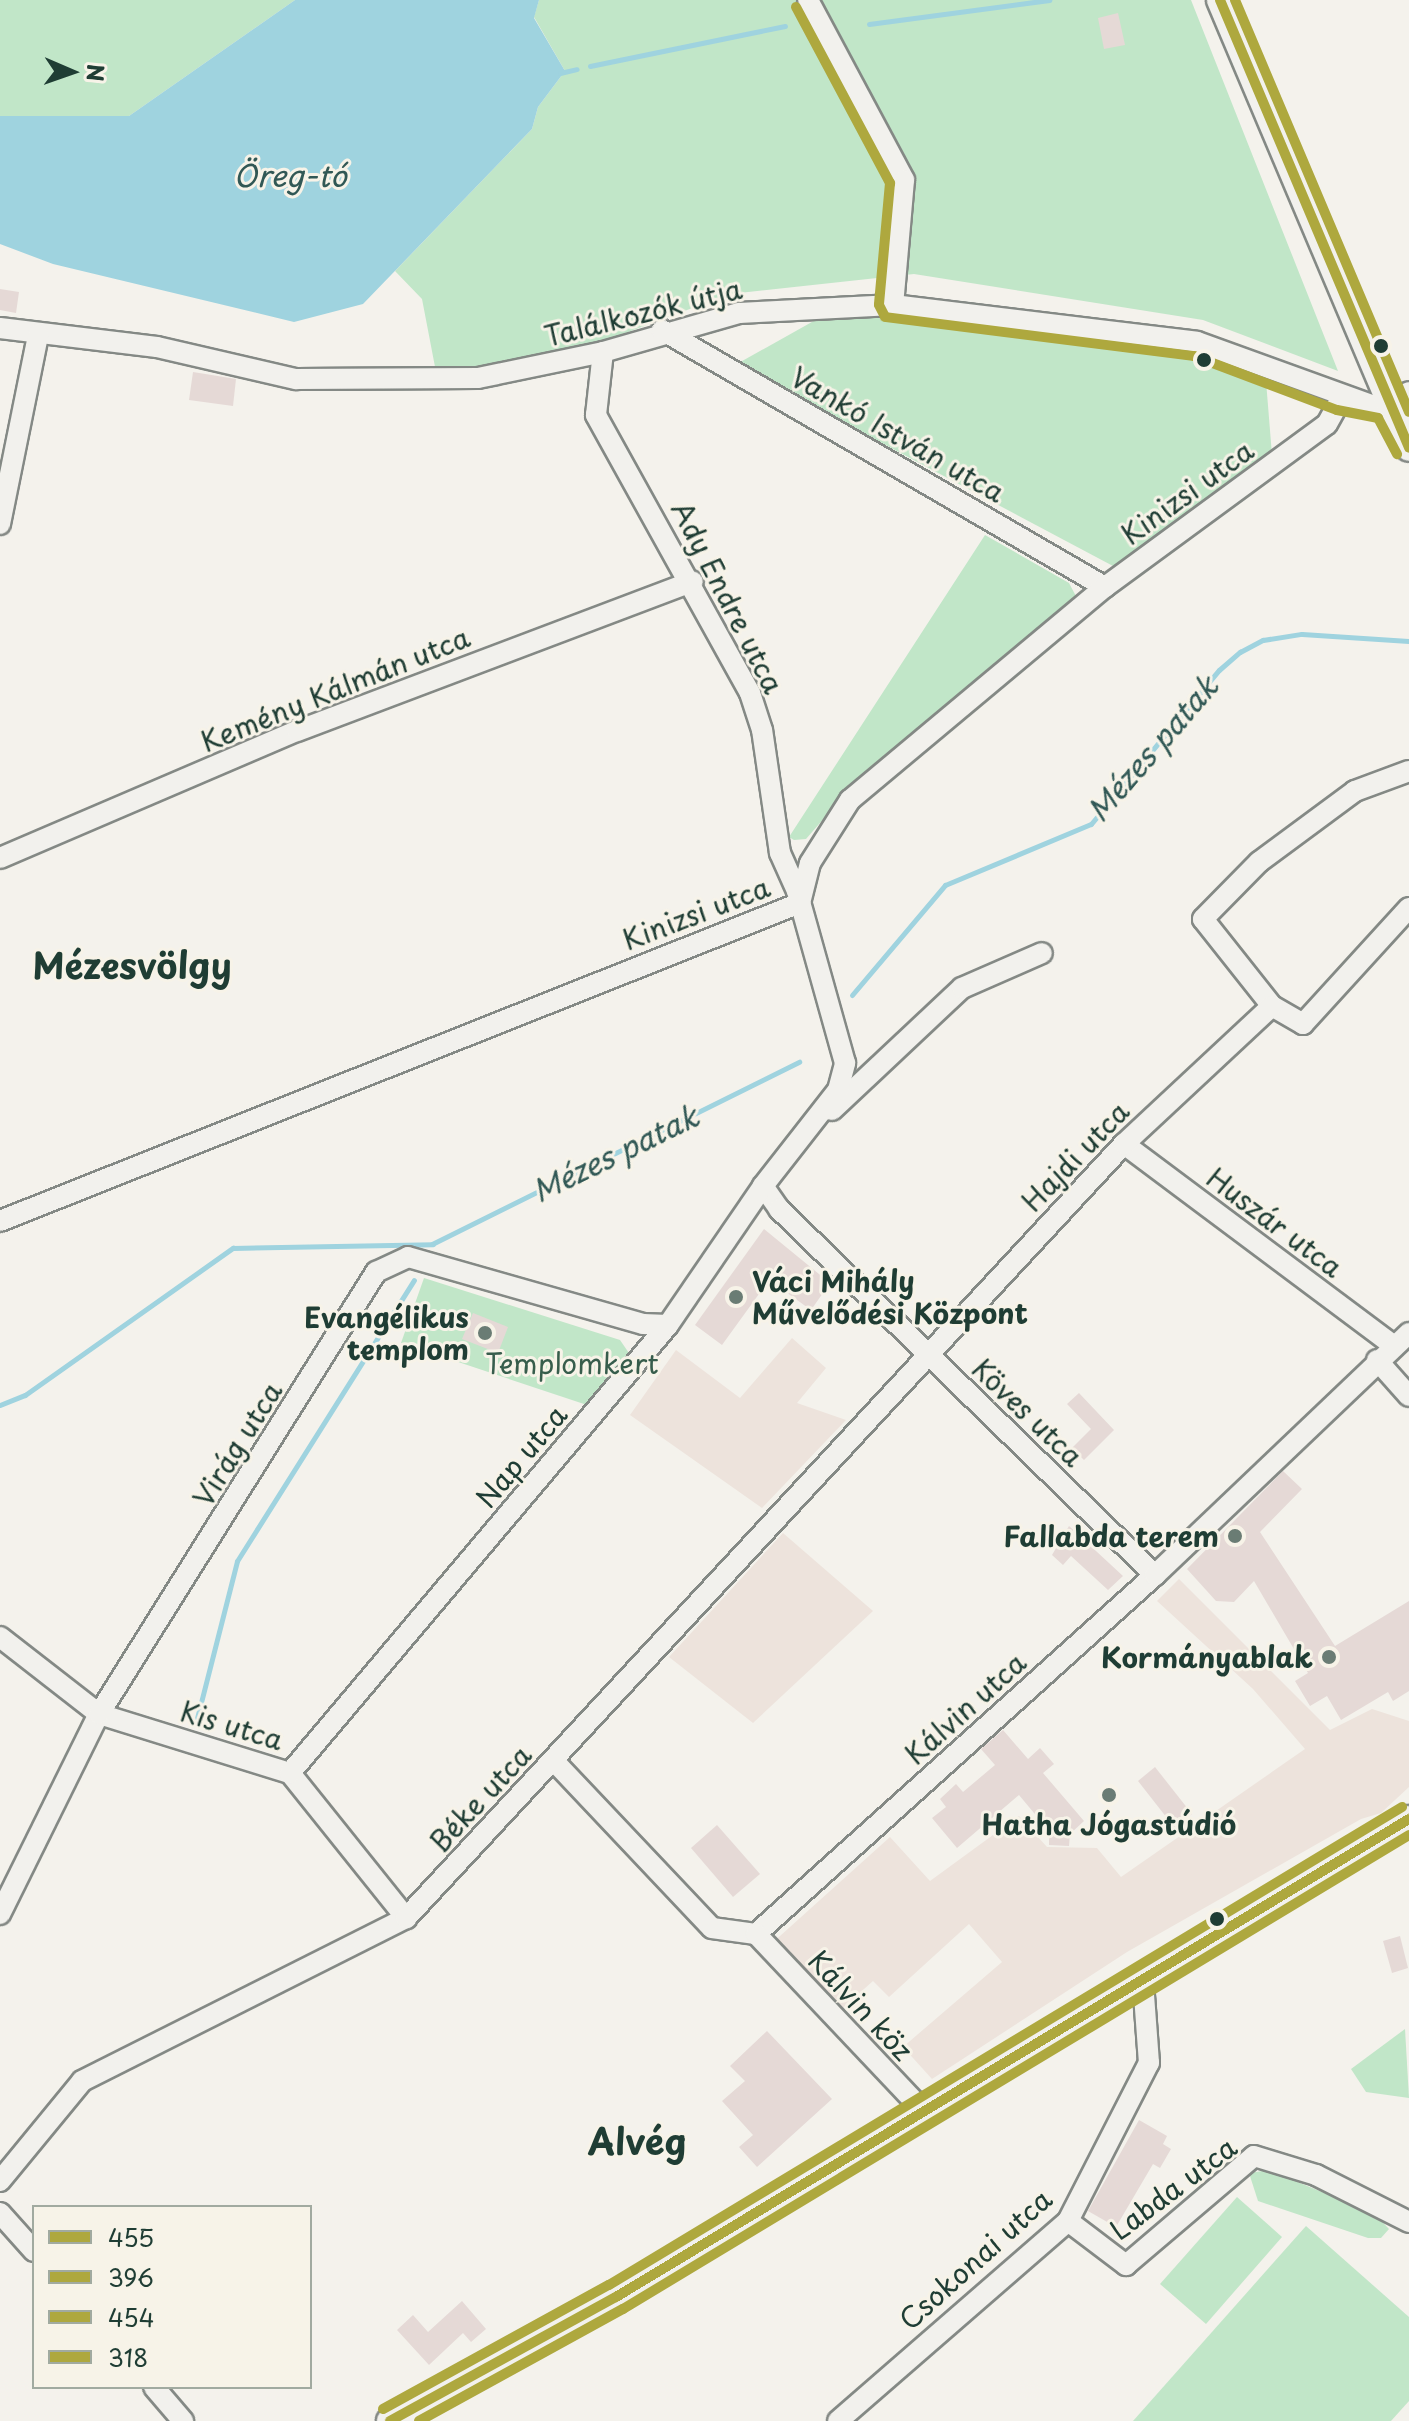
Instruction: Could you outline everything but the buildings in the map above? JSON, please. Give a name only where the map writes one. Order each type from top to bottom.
[{"type":"main road","points":[[1220,0],[1409,448]]},
{"type":"main road","points":[[390,2421],[616,2297],[926,2114],[1407,1822]]},
{"type":"street","points":[[808,0],[904,180],[893,305]]},
{"type":"street","name":"Találkozók útja","points":[[0,328],[157,347],[296,379],[478,378],[603,352],[662,330],[739,313],[893,305],[1197,342],[1342,397],[1391,402]]},
{"type":"street","name":"Vankó István utca","points":[[662,330],[1105,587]]},
{"type":"street","points":[[0,524],[38,335]]},
{"type":"street","name":"Ady Endre utca","points":[[603,352],[596,415],[693,581],[750,693],[762,730],[780,853],[800,903],[845,1063]]},
{"type":"street","name":"Kinizsi utca","points":[[0,1221],[800,903],[810,863],[850,800],[1105,587],[1327,424],[1342,397]]},
{"type":"street","name":"Kemény Kálmán utca","points":[[0,858],[297,731],[693,581]]},
{"type":"street","points":[[1409,771],[1355,791],[1259,862],[1203,919],[1272,1006],[1303,1024],[1409,908]]},
{"type":"street","name":"Nap utca","points":[[810,1128],[962,988],[1042,953]]},
{"type":"street","name":"Hajdi utca","points":[[926,1353],[1124,1144],[1272,1006]]},
{"type":"street","name":"Nap utca","points":[[290,1773],[668,1325],[763,1186],[838,1090],[845,1063]]},
{"type":"street","name":"Huszár utca","points":[[1124,1144],[1401,1339]]},
{"type":"street","name":"Köves utca","points":[[763,1186],[926,1353],[1155,1575]]},
{"type":"street","name":"Virág utca","points":[[0,1914],[99,1714],[376,1272],[392,1260],[408,1257],[643,1324],[668,1325]]},
{"type":"street","name":"Kálvin utca","points":[[756,1934],[1155,1575],[1401,1339]]},
{"type":"street","name":"Béke utca","points":[[0,2181],[82,2081],[406,1918],[926,1353]]},
{"type":"street","points":[[1377,1360],[1409,1396]]},
{"type":"street","name":"Kis utca","points":[[0,1637],[99,1714],[290,1773],[406,1918]]},
{"type":"street","points":[[553,1760],[712,1928],[756,1934]]},
{"type":"street","name":"Kálvin köz","points":[[756,1934],[926,2114]]},
{"type":"street","name":"Csokonai utca","points":[[838,2421],[1068,2221],[1149,2063],[1143,1981]]},
{"type":"street","name":"Labda utca","points":[[1068,2221],[1126,2265],[1254,2156],[1316,2175],[1409,2222]]},
{"type":"street","points":[[0,2213],[32,2249]]},
{"type":"street","points":[[156,2389],[183,2421]]},
{"type":"shaded area","points":[[792,1338],[826,1368],[797,1403],[846,1420],[762,1508],[630,1415],[676,1350],[740,1398]]},
{"type":"shaded area","points":[[783,1533],[873,1611],[753,1723],[669,1657]]},
{"type":"shaded area","points":[[1179,1579],[1330,1730],[1372,1709],[1409,1721],[1409,1787],[1381,1813],[1361,1819],[1127,1952],[932,2079],[903,2047],[1002,1962],[969,1924],[889,1997],[873,1981],[835,2015],[770,1945],[890,1837],[930,1881],[1019,1816],[1047,1847],[1097,1848],[1121,1877],[1305,1749],[1253,1689],[1157,1601]]},
{"type":"green space","points":[[0,0],[295,0],[129,116],[34,119],[0,116]]},
{"type":"green space","points":[[539,0],[1191,0],[1338,371],[1203,320],[914,274],[730,294],[569,354],[436,372],[422,299],[395,271],[532,129],[538,107],[565,71],[534,17]]},
{"type":"green space","points":[[893,305],[1194,356],[1266,381],[1272,455],[1113,566],[735,365],[819,318]]},
{"type":"green space","points":[[985,535],[1069,583],[1078,600],[852,786],[806,839],[789,837]]},
{"type":"green space","name":"Templomkert","points":[[424,1278],[620,1340],[631,1356],[593,1407],[401,1343]]},
{"type":"green space","points":[[1405,2029],[1409,2098],[1366,2092],[1351,2069]]},
{"type":"green space","points":[[1269,2170],[1375,2214],[1389,2229],[1381,2238],[1368,2238],[1258,2201],[1249,2173]]},
{"type":"green space","points":[[1237,2197],[1282,2237],[1206,2324],[1160,2284]]},
{"type":"green space","points":[[1306,2226],[1409,2317],[1409,2401],[1391,2421],[1133,2421]]},
{"type":"water","name":"Öreg-tó","points":[[295,0],[539,0],[534,18],[565,71],[538,107],[532,129],[363,304],[294,322],[53,264],[0,244],[0,116],[129,116]]},
{"type":"waterway","points":[[869,24],[1049,0]]},
{"type":"waterway","points":[[590,66],[785,26]]},
{"type":"waterway","points":[[560,73],[577,69]]},
{"type":"waterway","name":"Mézes patak","points":[[852,995],[945,885],[1091,824],[1219,670],[1240,652],[1263,640],[1302,634],[1409,641]]},
{"type":"waterway","name":"Mézes patak","points":[[432,1244],[799,1062]]},
{"type":"waterway","points":[[0,1405],[25,1395],[233,1248],[433,1244]]},
{"type":"waterway","points":[[196,1722],[237,1561],[414,1280]]},
{"type":"transit line","name":"318","points":[[1220,0],[1409,448]]},
{"type":"transit line","points":[[1235,0],[1409,412]]},
{"type":"transit line","name":"396","points":[[796,7],[890,183],[879,305],[885,317],[1194,356],[1337,410],[1378,418],[1397,454]]},
{"type":"transit line","name":"454","points":[[383,2409],[609,2285],[1402,1807]]},
{"type":"transit line","name":"455","points":[[390,2421],[616,2297],[1409,1819]]},
{"type":"transit line","name":"396","points":[[419,2421],[623,2309],[1409,1835]]},
{"type":"place","name":"Váci Mihály Művelődési Központ","points":[[736,1297]]},
{"type":"place","name":"Evangélikus templom","points":[[485,1333]]},
{"type":"place","name":"Fallabda terem","points":[[1235,1536]]},
{"type":"place","name":"Kormányablak","points":[[1329,1657]]},
{"type":"place","name":"Hatha Jógastúdió","points":[[1109,1795]]},
{"type":"district","name":"Mézesvölgy","points":[[132,965]]},
{"type":"district","name":"Alvég","points":[[637,2141]]}]
